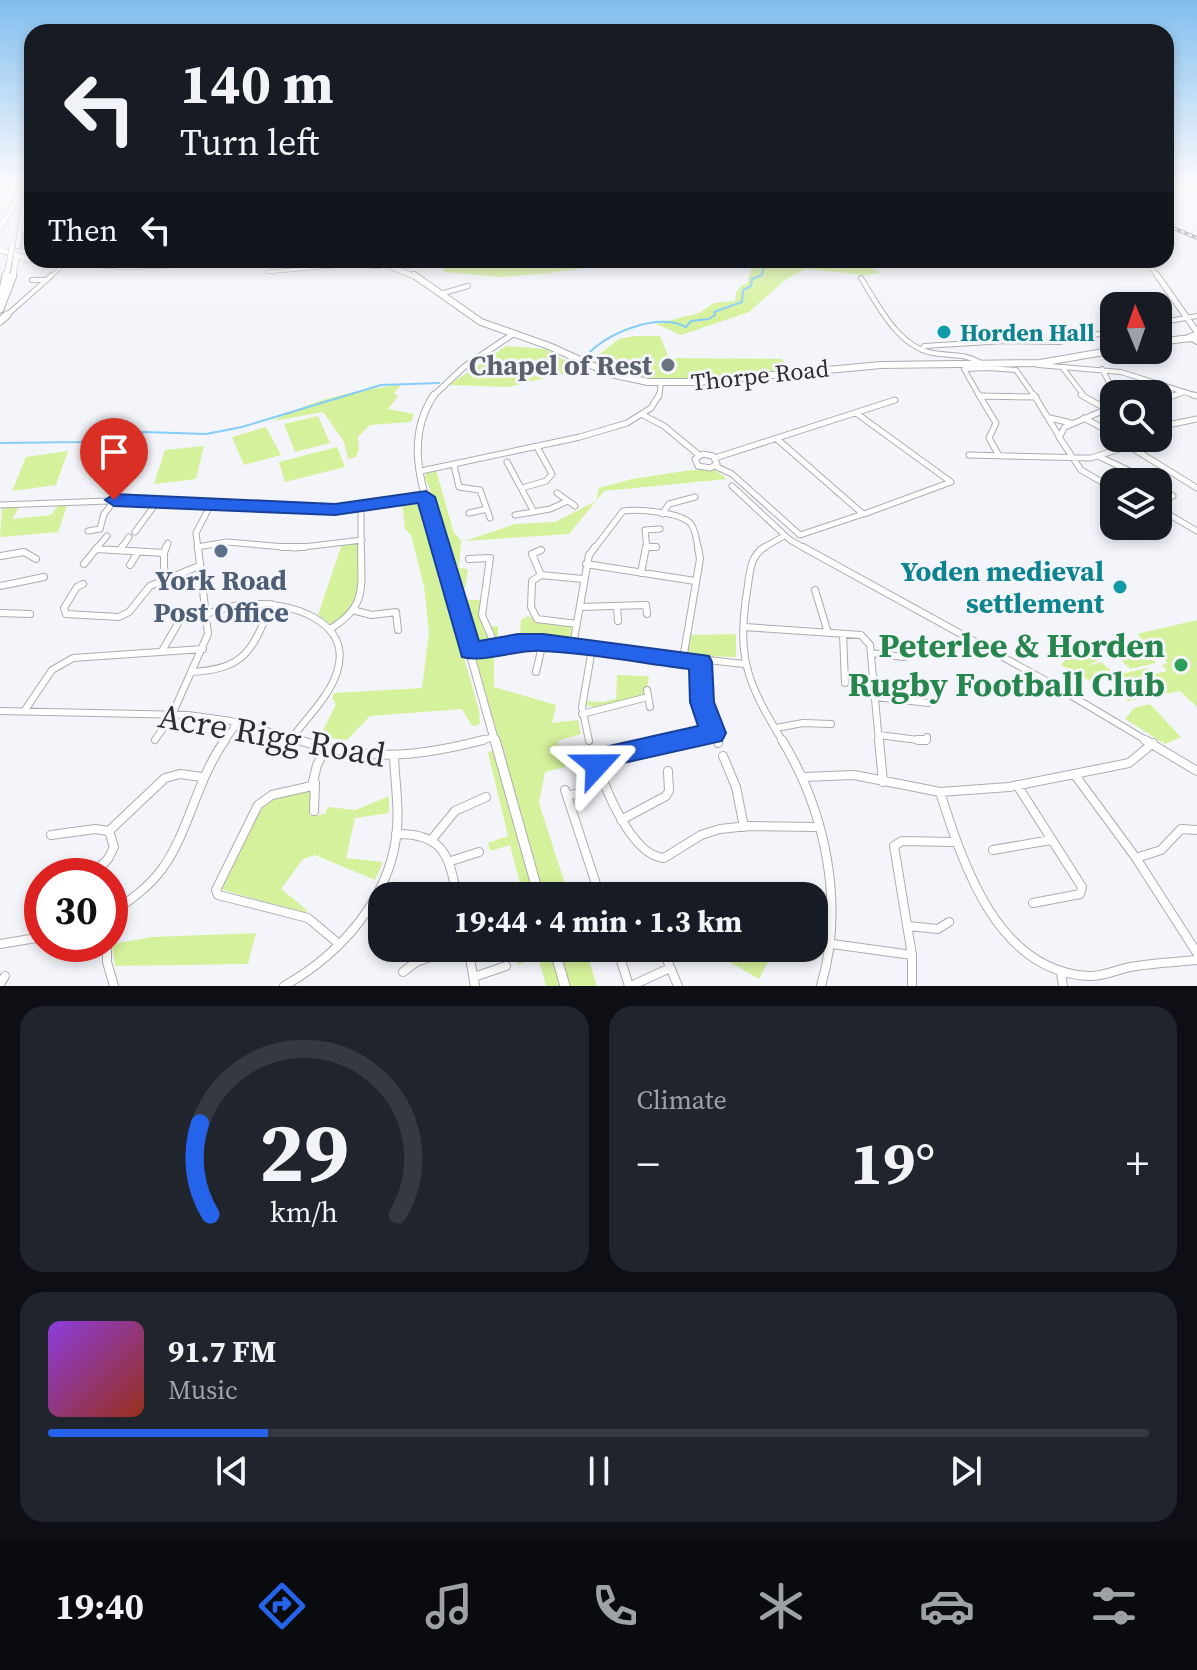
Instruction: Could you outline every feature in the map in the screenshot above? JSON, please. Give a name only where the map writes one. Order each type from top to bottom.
[{"type":"highway","points":[[15,246],[17,227]]},
{"type":"highway","points":[[0,309],[11,287],[18,227]]},
{"type":"highway","points":[[0,250],[24,258]]},
{"type":"highway","points":[[0,298],[13,259]]},
{"type":"highway","points":[[0,321],[7,315]]},
{"type":"main road","name":"Thorpe Road","points":[[385,268],[426,284]]},
{"type":"main road","name":"Thorpe Road","points":[[398,268],[408,271],[472,317],[611,374],[661,383],[868,365],[985,365],[1055,361],[1100,353]]},
{"type":"main road","points":[[1150,268],[1187,317],[1195,337],[1172,340]]},
{"type":"street","points":[[7,315],[60,268]]},
{"type":"street","points":[[268,272],[290,268]]},
{"type":"street","points":[[861,278],[909,342],[922,350],[962,355],[985,365],[1016,370],[1049,417],[1070,457],[1081,470],[1100,481]]},
{"type":"street","points":[[32,280],[46,280]]},
{"type":"street","points":[[439,294],[468,286]]},
{"type":"street","points":[[1172,320],[1197,316]]},
{"type":"street","points":[[513,334],[448,379],[431,397],[416,433],[426,497],[535,882]]},
{"type":"street","points":[[922,350],[924,346],[953,344],[1059,342],[1100,334]]},
{"type":"street","points":[[1055,361],[1062,366],[1080,394],[1100,405]]},
{"type":"street","points":[[985,365],[964,369],[996,423],[989,438],[999,455]]},
{"type":"street","points":[[1036,365],[1102,369],[1140,376],[1197,396]]},
{"type":"street","points":[[1102,369],[1108,380]]},
{"type":"street","points":[[421,471],[580,437],[643,415],[659,397],[661,383]]},
{"type":"street","points":[[1172,396],[1186,392]]},
{"type":"street","points":[[981,396],[1036,397]]},
{"type":"street","points":[[643,415],[664,426],[699,455],[715,458],[895,400]]},
{"type":"street","points":[[1059,437],[1065,427],[1100,412]]},
{"type":"street","points":[[699,455],[695,459],[698,466],[715,466],[732,474],[800,535],[951,482],[856,413]]},
{"type":"street","points":[[1049,417],[1072,423]]},
{"type":"street","points":[[1084,418],[1100,427]]},
{"type":"street","points":[[1172,424],[1197,419]]},
{"type":"street","points":[[777,439],[863,514]]},
{"type":"street","points":[[969,455],[1099,456],[1125,446],[1133,447],[1197,488]]},
{"type":"street","points":[[522,488],[546,481],[552,474],[537,447]]},
{"type":"street","points":[[1099,456],[1124,468]]},
{"type":"street","points":[[715,458],[718,461],[715,466]]},
{"type":"street","points":[[507,462],[534,512]]},
{"type":"street","points":[[454,465],[459,487],[480,490],[490,518]]},
{"type":"street","points":[[732,486],[784,536],[1153,743],[1197,771]]},
{"type":"street","points":[[557,493],[575,506]]},
{"type":"street","points":[[0,505],[114,500],[315,509],[361,508],[426,497]]},
{"type":"street","points":[[662,514],[669,504],[695,497]]},
{"type":"street","points":[[88,531],[100,529],[104,514],[114,500]]},
{"type":"street","points":[[119,550],[158,501]]},
{"type":"street","points":[[515,515],[568,501]]},
{"type":"street","points":[[155,740],[172,713],[208,634],[196,533],[211,503]]},
{"type":"street","points":[[330,629],[356,611],[363,583],[361,508]]},
{"type":"street","points":[[469,513],[487,509]]},
{"type":"street","points":[[573,645],[586,564],[594,547],[623,511],[633,509],[685,518],[694,527],[700,559],[683,659]]},
{"type":"street","points":[[1172,516],[1197,531]]},
{"type":"street","points":[[641,573],[646,547],[645,530],[660,529]]},
{"type":"street","points":[[84,564],[107,536]]},
{"type":"street","points":[[784,536],[759,550],[752,561],[744,627],[744,664],[803,777],[818,827],[829,886],[832,944],[821,986]]},
{"type":"street","points":[[197,547],[227,542],[295,548],[362,540]]},
{"type":"street","points":[[168,543],[164,553],[164,569],[168,576]]},
{"type":"street","points":[[646,547],[656,547]]},
{"type":"street","points":[[96,549],[164,553]]},
{"type":"street","points":[[541,550],[532,554],[541,575]]},
{"type":"street","points":[[0,556],[24,552],[36,559]]},
{"type":"street","points":[[130,565],[139,552]]},
{"type":"street","points":[[469,559],[490,558],[482,615],[495,645]]},
{"type":"street","points":[[586,564],[695,581]]},
{"type":"street","points":[[76,586],[64,608],[66,614],[110,618],[129,612],[143,591],[168,576],[199,566]]},
{"type":"street","points":[[577,624],[541,621],[533,616],[530,608],[532,581],[541,575],[583,579]]},
{"type":"street","points":[[0,586],[44,577]]},
{"type":"street","points":[[815,590],[828,633]]},
{"type":"street","points":[[204,614],[244,604],[271,604],[301,611],[330,629],[339,644],[337,672],[292,738]]},
{"type":"street","points":[[192,672],[218,671],[241,662],[254,647],[271,604]]},
{"type":"street","points":[[580,607],[646,605],[647,614]]},
{"type":"street","points":[[617,606],[618,621]]},
{"type":"street","points":[[356,611],[372,615],[396,612],[398,630]]},
{"type":"street","points":[[0,613],[30,614]]},
{"type":"street","points":[[162,652],[180,620]]},
{"type":"street","points":[[744,627],[861,635],[870,645],[883,782]]},
{"type":"street","points":[[843,634],[845,683]]},
{"type":"street","points":[[470,651],[495,645],[543,642],[701,662],[744,664]]},
{"type":"street","points":[[536,672],[543,642]]},
{"type":"street","points":[[25,711],[52,670],[73,658],[203,649]]},
{"type":"street","points":[[589,741],[582,714],[582,692],[592,649]]},
{"type":"street","points":[[871,653],[904,657],[904,652]]},
{"type":"street","points":[[701,662],[702,702],[718,743]]},
{"type":"street","points":[[582,714],[648,694],[650,707]]},
{"type":"street","points":[[875,697],[929,703]]},
{"type":"street","name":"Acre Rigg Road","points":[[0,711],[172,713],[238,722],[349,754],[394,757],[429,754],[494,737]]},
{"type":"street","points":[[128,901],[151,885],[165,868],[203,777],[238,722]]},
{"type":"street","points":[[776,728],[803,723],[831,724]]},
{"type":"street","points":[[713,733],[627,750],[598,760],[597,765],[621,820],[647,850],[661,858],[705,833],[744,827],[818,827]]},
{"type":"street","points":[[879,735],[926,741],[927,737]]},
{"type":"street","points":[[803,777],[854,775],[940,792],[1017,785],[1129,763],[1153,743]]},
{"type":"street","points":[[314,811],[317,765],[326,748]]},
{"type":"street","points":[[723,756],[736,787],[744,827]]},
{"type":"street","points":[[284,986],[297,983],[339,944],[362,917],[382,884],[396,834],[394,757]]},
{"type":"street","points":[[621,820],[666,796],[669,791],[668,771]]},
{"type":"street","points":[[109,831],[165,778],[180,774],[203,777]]},
{"type":"street","points":[[1075,775],[1136,858],[1197,953]]},
{"type":"street","points":[[315,782],[312,786],[272,795],[258,805],[216,890],[218,895],[308,918],[339,944]]},
{"type":"street","points":[[1017,785],[1082,887],[1082,892],[1033,903]]},
{"type":"street","points":[[940,792],[969,878],[1020,950],[1061,973],[1090,976],[1127,968],[1197,960]]},
{"type":"street","points":[[569,793],[596,882]]},
{"type":"street","points":[[433,838],[449,812],[461,804],[486,797]]},
{"type":"street","points":[[51,835],[95,829],[109,831]]},
{"type":"street","points":[[1136,858],[1161,850],[1181,829],[1197,830]]},
{"type":"street","points":[[108,858],[114,847],[109,831]]},
{"type":"street","points":[[396,834],[416,833],[433,838],[451,861],[455,882]]},
{"type":"street","points":[[993,850],[1052,840]]},
{"type":"street","points":[[912,986],[912,955],[894,846],[902,841],[955,842]]},
{"type":"street","points":[[451,861],[479,852]]},
{"type":"street","points":[[908,926],[938,929],[949,922]]},
{"type":"street","points":[[0,944],[24,940]]},
{"type":"street","points":[[832,944],[912,955]]},
{"type":"street","points":[[107,962],[114,986]]},
{"type":"street","points":[[403,972],[416,962]]},
{"type":"street","points":[[470,962],[474,982],[506,966]]},
{"type":"street","points":[[558,962],[565,986]]},
{"type":"street","points":[[622,962],[630,986],[670,968]]},
{"type":"street","points":[[668,962],[678,986]]},
{"type":"street","points":[[1061,973],[1063,986]]},
{"type":"green space","points":[[444,268],[583,268],[501,277],[444,272]]},
{"type":"green space","points":[[752,268],[872,268],[880,273],[865,275],[805,269],[785,280],[749,312],[681,335],[656,324],[699,313],[714,303],[735,301],[738,289],[747,283]]},
{"type":"green space","points":[[660,336],[669,358],[782,359],[789,368],[715,379],[660,381],[611,371],[592,360],[619,339]]},
{"type":"green space","points":[[506,346],[545,349],[588,373],[579,375],[573,371],[509,387],[449,385]]},
{"type":"green space","points":[[401,385],[394,393],[398,396],[388,409],[414,414],[411,422],[370,425],[358,437],[356,457],[348,459],[344,442],[323,412],[273,421],[335,397]]},
{"type":"green space","points":[[318,416],[330,443],[295,452],[284,424]]},
{"type":"green space","points":[[266,427],[281,455],[244,465],[232,437]]},
{"type":"green space","points":[[204,446],[196,479],[154,484],[165,450]]},
{"type":"green space","points":[[337,447],[345,467],[285,482],[279,462]]},
{"type":"green space","points":[[68,451],[56,485],[12,491],[26,457]]},
{"type":"green space","points":[[436,470],[454,533],[461,540],[459,568],[468,569],[465,589],[461,591],[464,600],[484,600],[486,627],[498,626],[498,641],[478,645],[470,639],[425,478],[427,472]]},
{"type":"green space","points":[[691,470],[715,470],[727,479],[604,491],[596,501],[599,488],[632,479]]},
{"type":"green space","points":[[596,501],[569,534],[465,541],[515,524],[555,522]]},
{"type":"green space","points":[[412,502],[421,507],[479,710],[480,724],[472,726],[462,709],[370,716],[347,740],[320,737],[336,704],[332,698],[334,693],[422,688],[429,632],[424,586],[411,535],[405,529],[402,504]]},
{"type":"green space","points":[[60,503],[68,503],[58,532],[0,537],[2,509],[20,506],[12,519],[51,515]]},
{"type":"green space","points":[[342,544],[358,544],[358,593],[353,608],[332,625],[318,615]]},
{"type":"green space","points":[[528,616],[537,622],[571,626],[571,636],[563,639],[520,637],[521,620]]},
{"type":"green space","name":"Peterlee & Horden Rugby Football Club","points":[[1197,620],[1197,707],[1180,691],[1128,701],[1106,677],[1148,668],[1155,674],[1167,671],[1162,665],[1168,663],[1137,634]]},
{"type":"green space","points":[[736,634],[736,657],[693,656],[686,651],[688,635]]},
{"type":"green space","points":[[1133,639],[1156,663],[1130,669],[1107,645]]},
{"type":"green space","points":[[494,647],[494,687],[556,705],[552,723],[578,720],[581,734],[557,741],[565,767],[545,772],[539,803],[564,882],[539,882],[475,656]]},
{"type":"green space","points":[[1073,651],[1075,654],[1090,651],[1099,660],[1086,666],[1101,662],[1111,671],[1096,675],[1099,680],[1092,682],[1061,665]]},
{"type":"green space","points":[[617,675],[649,676],[646,695],[596,707],[588,706],[585,701],[616,699]]},
{"type":"green space","points":[[1150,704],[1181,737],[1165,744],[1125,719],[1134,708]]},
{"type":"green space","points":[[495,750],[531,882],[520,882],[510,845],[490,851],[488,843],[508,836],[488,752]]},
{"type":"green space","points":[[308,789],[310,816],[325,814],[328,807],[356,810],[389,796],[389,813],[355,818],[346,858],[383,862],[375,880],[315,855],[303,859],[281,889],[307,910],[306,913],[223,890],[252,815],[273,796]]},
{"type":"green space","points":[[256,933],[248,964],[115,966],[114,962],[128,962],[128,941],[153,937]]},
{"type":"green space","points":[[539,962],[553,962],[560,986],[546,986]]},
{"type":"green space","points":[[562,962],[589,962],[597,986],[569,986]]},
{"type":"green space","points":[[729,962],[768,962],[759,979]]},
{"type":"waterway","points":[[586,356],[606,340],[633,327],[661,322],[686,327],[691,321],[709,319],[715,315],[714,312],[742,302],[743,290],[751,286],[752,279],[762,275],[763,268]]},
{"type":"waterway","points":[[0,443],[80,442],[144,432],[206,434],[242,427],[381,385],[439,383]]},
{"type":"railway","points":[[1174,228],[1197,238]]},
{"type":"place","name":"Horden Hall","points":[[944,332]]},
{"type":"place","name":"Chapel of Rest","points":[[668,365]]},
{"type":"place","name":"York Road Post Office","points":[[221,551]]},
{"type":"place","name":"Yoden medieval settlement","points":[[1120,587]]},
{"type":"place","name":"Peterlee & Horden Rugby Football Club","points":[[1181,665]]},
{"type":"route","points":[[114,500],[335,509],[426,497],[470,651],[518,642],[543,642],[701,662],[699,683],[702,702],[713,733],[605,756],[598,760],[597,765]]}]
